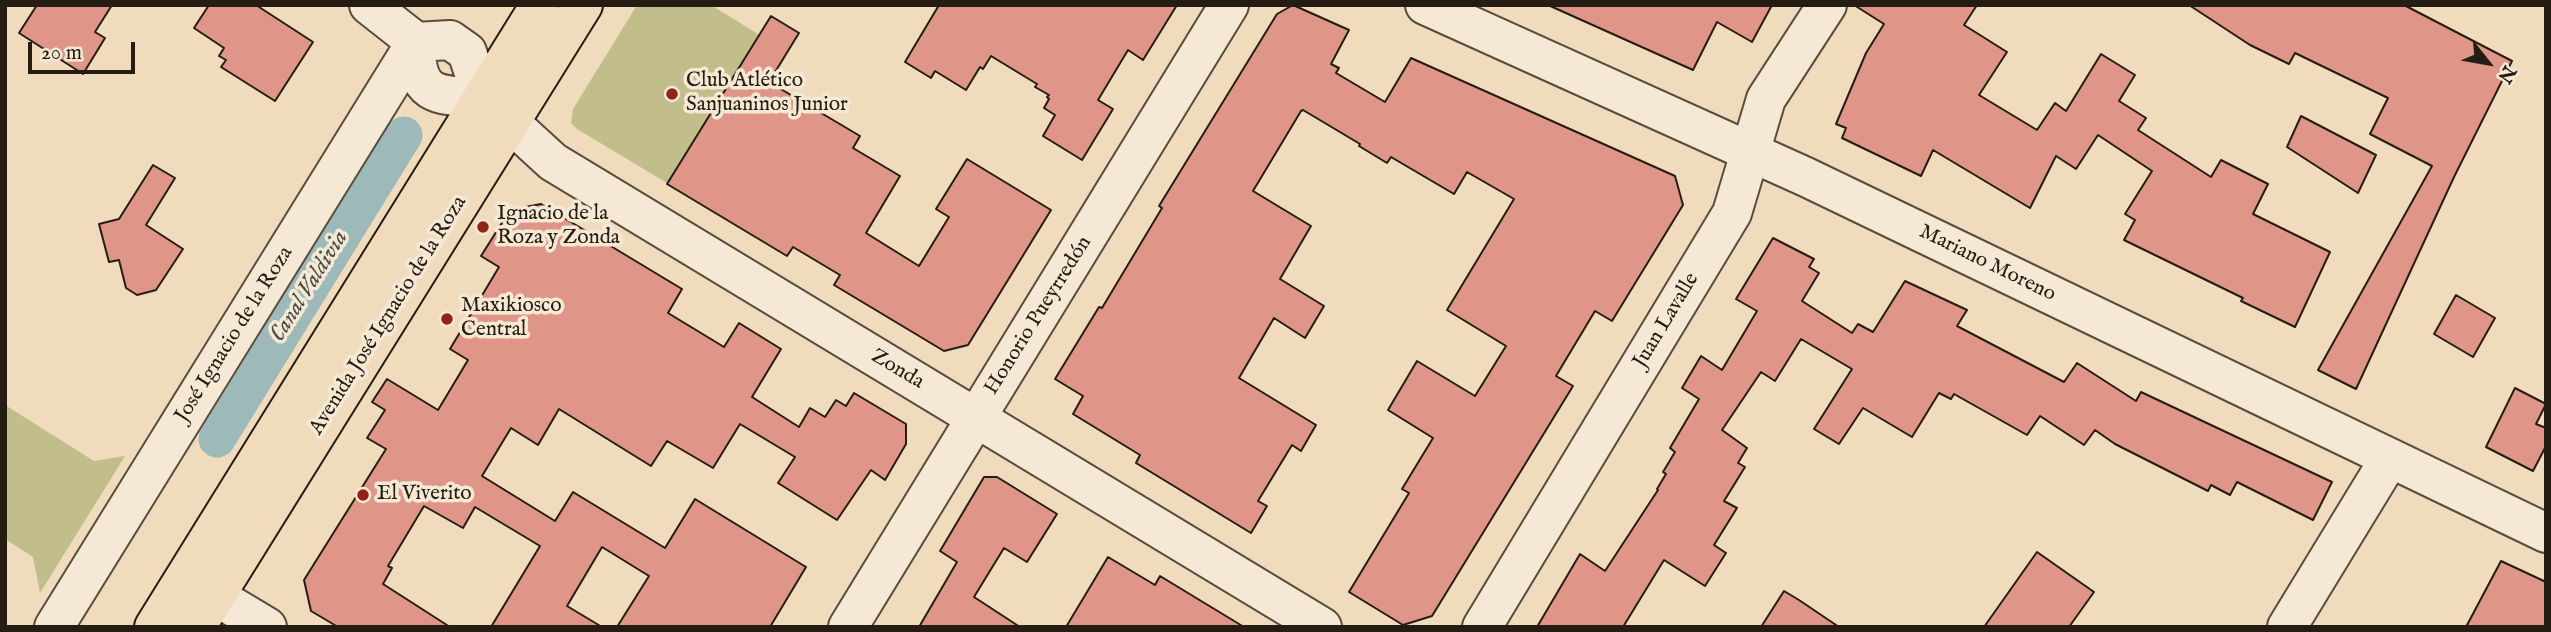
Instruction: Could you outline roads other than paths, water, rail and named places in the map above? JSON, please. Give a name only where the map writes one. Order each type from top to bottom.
[{"type":"main road","name":"Avenida José Ignacio de la Roza","points":[[496,110],[540,5]]},
{"type":"main road","name":"Avenida José Ignacio de la Roza","points":[[154,627],[199,600],[496,110],[583,5]]},
{"type":"street","points":[[369,5],[416,42],[415,66],[425,85],[443,96],[496,110]]},
{"type":"street","name":"Honorio Pueyrredón","points":[[848,627],[1229,5]]},
{"type":"street","name":"Mariano Moreno","points":[[1425,5],[1751,152],[2546,533]]},
{"type":"street","name":"Juan Lavalle","points":[[1482,627],[1732,213],[1766,99],[1827,5]]},
{"type":"street","name":"José Ignacio de la Roza","points":[[54,627],[416,42]]},
{"type":"street","name":"Zonda","points":[[496,110],[553,162],[1322,627]]},
{"type":"street","points":[[2287,627],[2390,458]]},
{"type":"street","points":[[199,600],[267,627]]},
{"type":"waterway","name":"Canal Valdivia","points":[[217,439],[404,135]]},
{"type":"place","name":"Club Atlético Sanjuaninos Junior","points":[[672,94]]},
{"type":"place","name":"Ignacio de la Roza y Zonda","points":[[483,227]]},
{"type":"place","name":"Maxikiosco Central","points":[[447,319]]},
{"type":"place","name":"El Viverito","points":[[363,495]]}]
